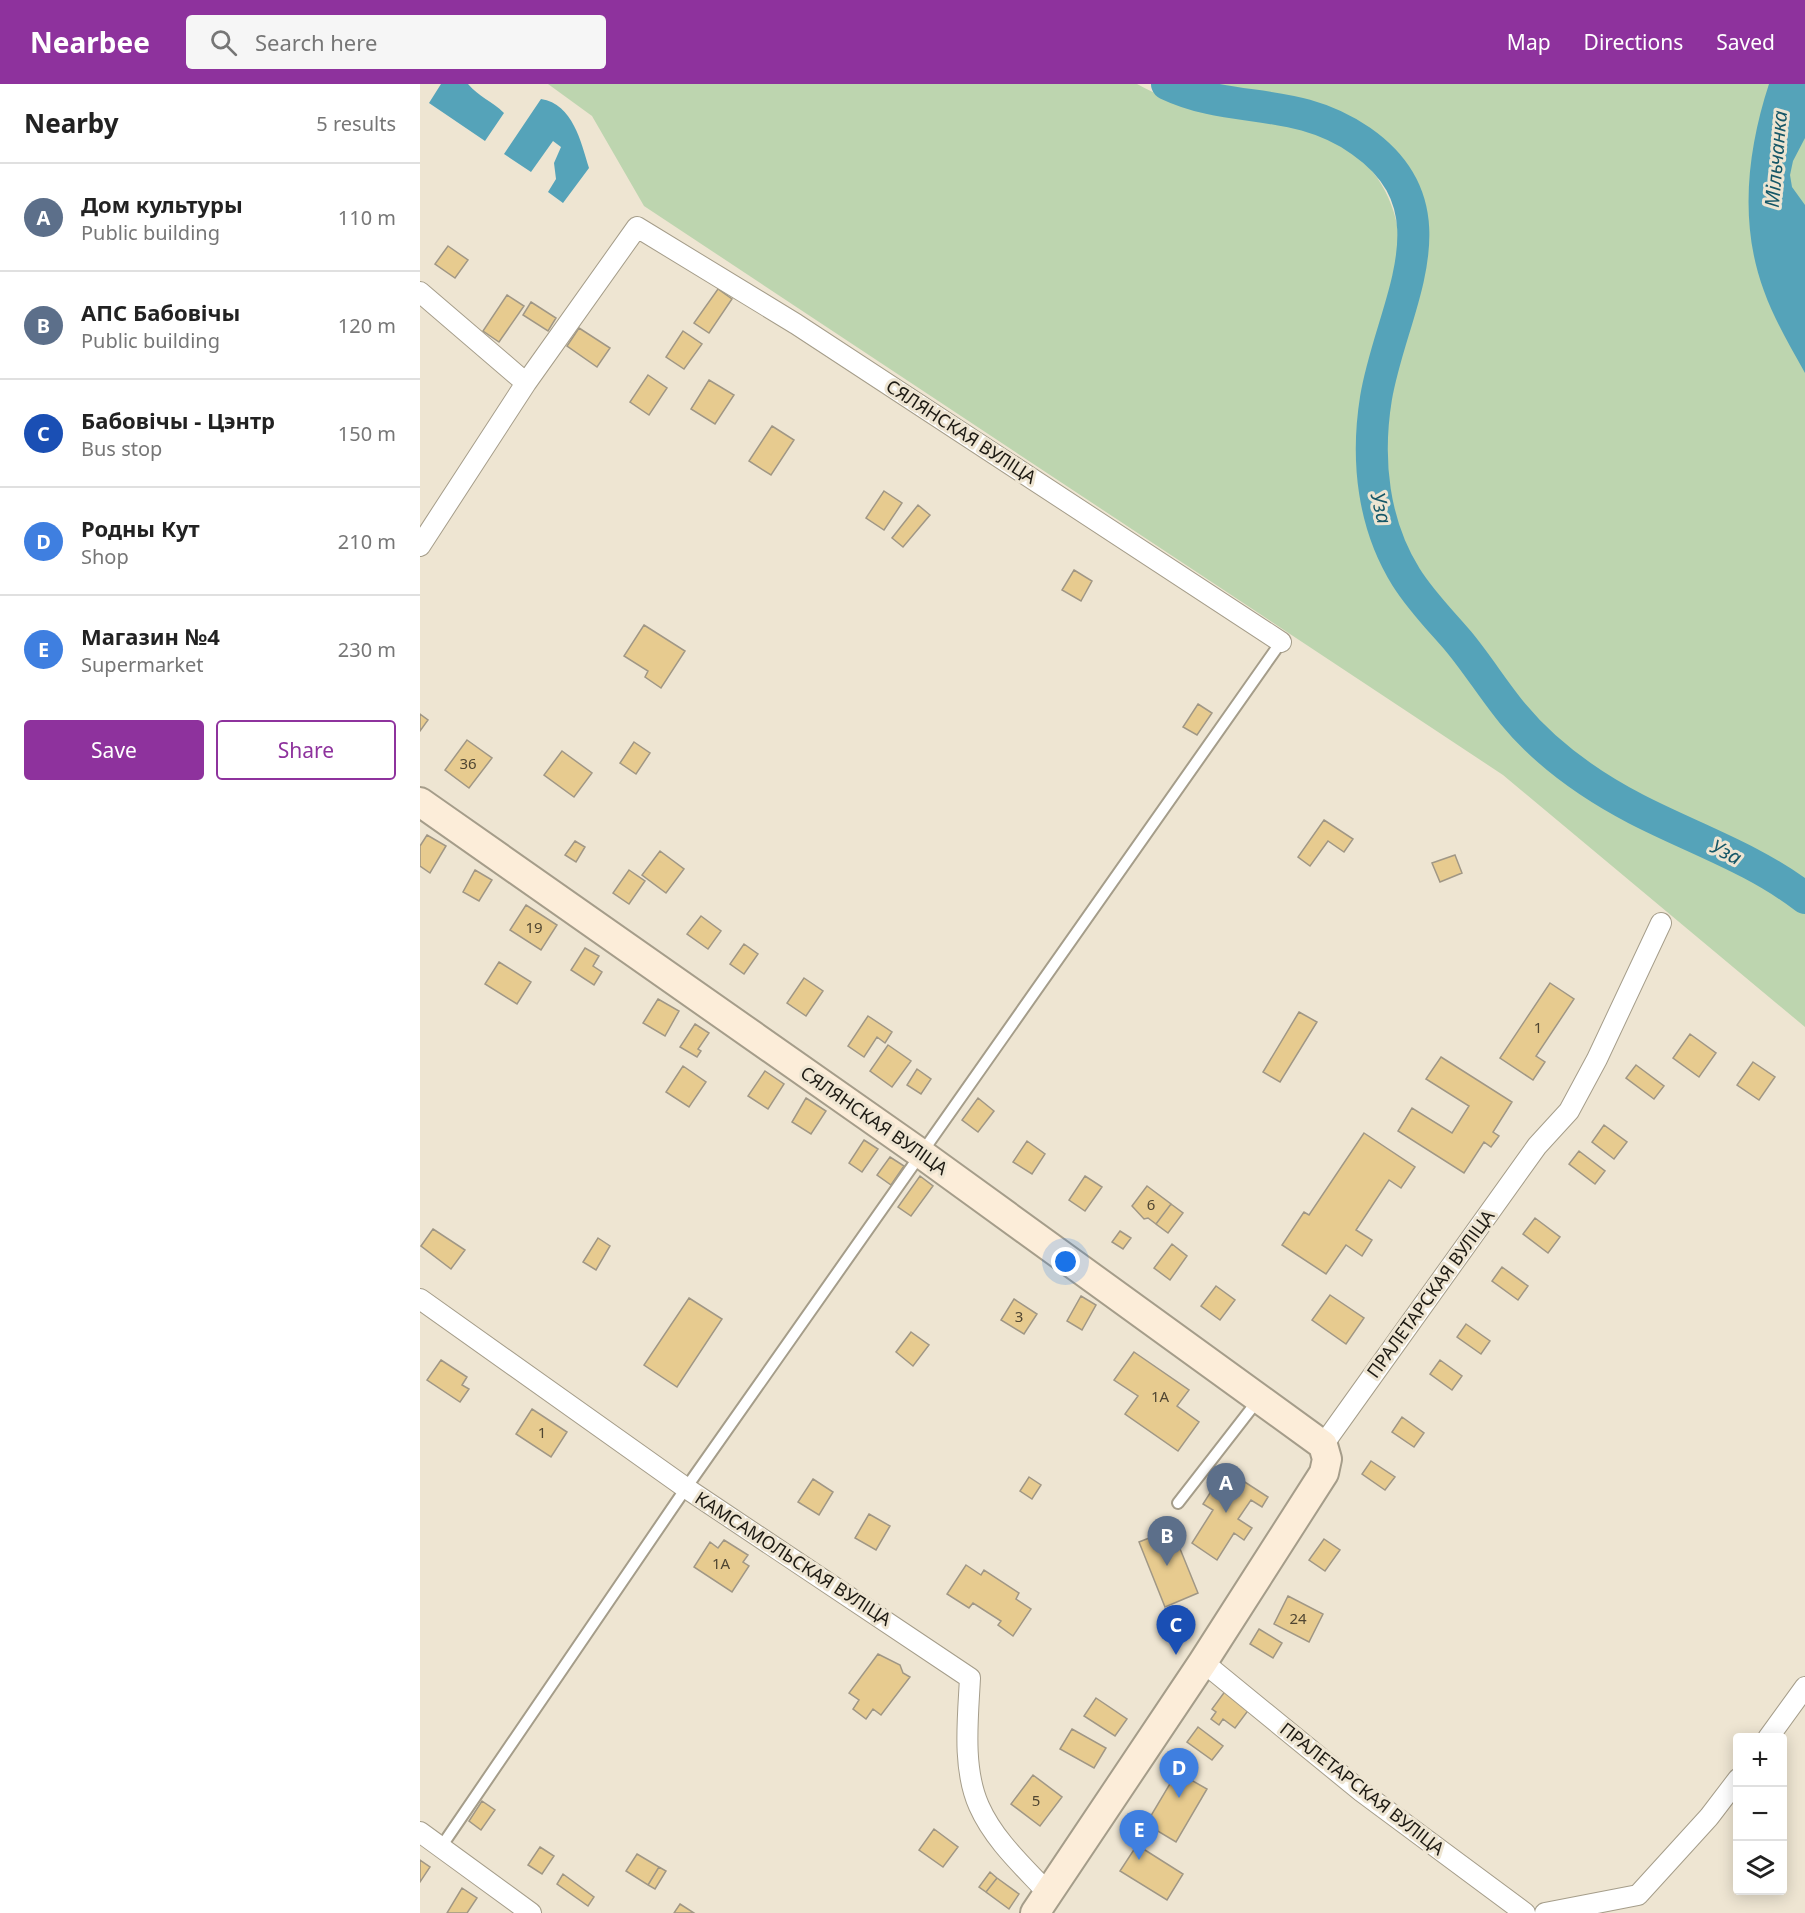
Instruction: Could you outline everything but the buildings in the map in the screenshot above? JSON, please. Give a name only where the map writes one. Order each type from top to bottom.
[{"type":"street","name":"СЯЛЯНСКАЯ ВУЛІЦА","points":[[526,383],[637,226],[796,324],[1281,642]]},
{"type":"street","points":[[420,292],[526,383],[420,546]]},
{"type":"street","name":"СЯЛЯНСКАЯ ВУЛІЦА","points":[[420,802],[923,1155],[1260,1397],[1323,1445]]},
{"type":"street","name":"ПРАЛЕТАРСКАЯ ВУЛІЦА","points":[[1323,1445],[1537,1146],[1569,1111],[1597,1059],[1661,923]]},
{"type":"street","name":"КАМСАМОЛЬСКАЯ ВУЛІЦА","points":[[420,1299],[686,1488],[970,1678],[970,1771],[978,1806],[1042,1903]]},
{"type":"street","points":[[1042,1903],[1203,1662],[1324,1473],[1327,1459],[1323,1445]]},
{"type":"street","name":"ПРАЛЕТАРСКАЯ ВУЛІЦА","points":[[1203,1662],[1362,1792],[1525,1913]]},
{"type":"street","points":[[1771,1733],[1805,1687]]},
{"type":"street","points":[[1545,1913],[1638,1895],[1709,1817],[1733,1784]]},
{"type":"street","points":[[420,1832],[526,1911]]},
{"type":"lane","points":[[441,1847],[686,1488],[923,1155],[1281,642]]},
{"type":"lane","points":[[1178,1503],[1260,1397]]},
{"type":"green space","points":[[548,84],[1137,84],[1189,105],[1296,126],[1345,147],[1360,158],[1383,186],[1396,220],[1399,238],[1397,274],[1372,358],[1361,422],[1362,479],[1371,523],[1388,565],[1411,605],[1527,749],[1544,730],[1414,571],[1394,525],[1385,486],[1383,454],[1387,405],[1393,375],[1418,289],[1425,244],[1422,202],[1416,187],[1398,160],[1386,148],[1360,127],[1332,111],[1301,101],[1204,84],[1805,84],[1805,1027],[1503,775],[644,206],[592,116]]},
{"type":"water","points":[[441,84],[468,84],[504,113],[485,141],[429,103]]},
{"type":"water","name":"Мільчанка","points":[[1769,84],[1805,84],[1805,138],[1793,161],[1790,175],[1792,187],[1805,205],[1805,373],[1768,301],[1756,266],[1751,240],[1749,188],[1751,161],[1761,109]]},
{"type":"water","points":[[541,99],[552,102],[568,116],[579,136],[589,168],[563,203],[548,192],[556,179],[554,163],[561,147],[553,141],[531,172],[504,154]]},
{"type":"waterway","name":"Уза","points":[[1167,84],[1215,100],[1312,117],[1361,141],[1391,168],[1407,197],[1413,229],[1411,261],[1376,398],[1372,468],[1379,513],[1395,557],[1406,577],[1513,714],[1526,729],[1570,768],[1619,800],[1744,860],[1786,884],[1805,898]]},
{"type":"place","name":"Дом культуры","points":[[1226,1513]]},
{"type":"place","name":"АПС Бабовічы","points":[[1167,1566]]},
{"type":"place","name":"Бабовічы - Цэнтр","points":[[1176,1655]]},
{"type":"place","name":"Родны Кут","points":[[1179,1798]]},
{"type":"place","name":"Магазин №4","points":[[1139,1860]]}]
